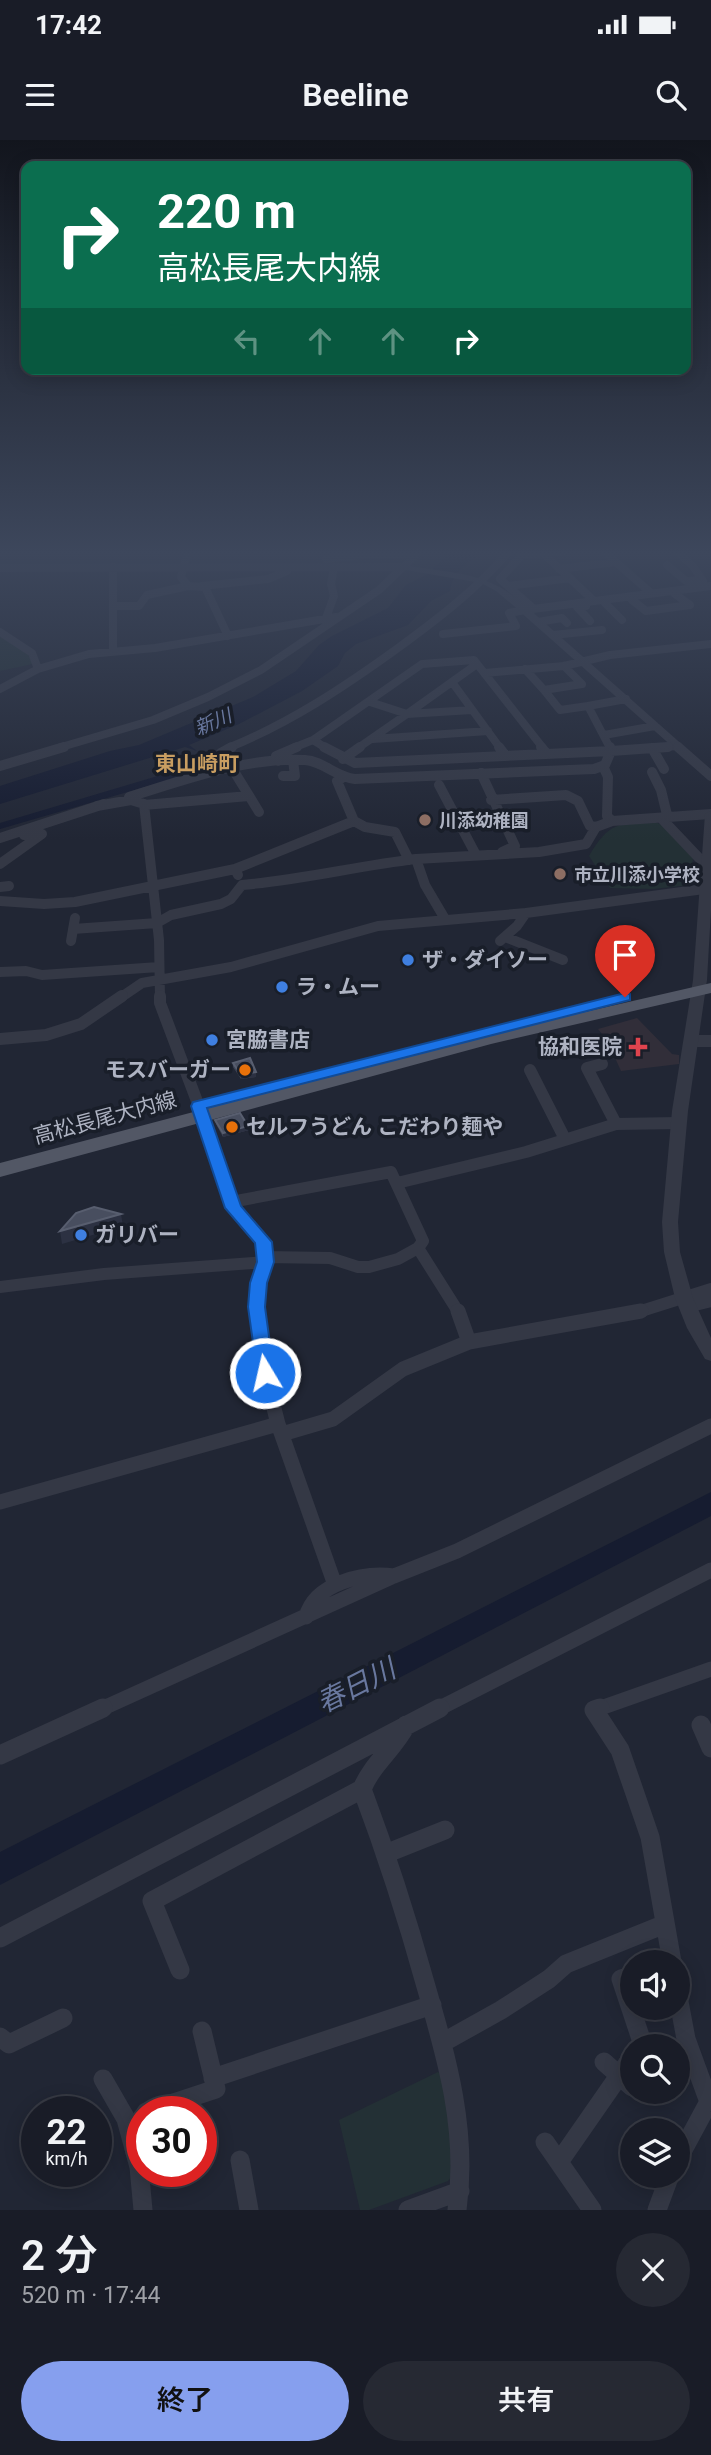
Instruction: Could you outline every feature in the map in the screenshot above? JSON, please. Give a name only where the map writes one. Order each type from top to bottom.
[{"type":"main road","name":"高松長尾大内線","points":[[0,1158],[201,1111],[705,984]]},
{"type":"main road","name":"高松長尾大内線","points":[[0,1170],[201,1111]]},
{"type":"street","points":[[22,647],[32,653],[38,669]]},
{"type":"street","points":[[0,689],[38,669],[89,654],[164,647]]},
{"type":"street","points":[[0,766],[153,720],[208,697],[261,670],[295,647]]},
{"type":"street","points":[[259,812],[234,767],[220,753],[268,732],[343,688],[400,647]]},
{"type":"street","points":[[566,647],[711,776]]},
{"type":"street","points":[[485,673],[564,666],[610,655],[687,647]]},
{"type":"street","points":[[525,669],[526,658]]},
{"type":"street","points":[[508,659],[525,669],[560,710],[626,699]]},
{"type":"street","points":[[278,761],[276,756],[313,740],[422,664],[474,660],[547,754]]},
{"type":"street","points":[[343,759],[477,664]]},
{"type":"street","points":[[544,690],[582,684],[564,666]]},
{"type":"street","points":[[452,682],[505,755]]},
{"type":"street","points":[[370,702],[407,714],[472,710]]},
{"type":"street","points":[[587,706],[609,741],[611,751],[603,766]]},
{"type":"street","points":[[604,736],[655,726]]},
{"type":"street","points":[[372,739],[488,731]]},
{"type":"street","points":[[313,740],[343,759],[355,763],[678,747]]},
{"type":"street","points":[[652,748],[664,769]]},
{"type":"street","points":[[283,776],[295,776],[293,760]]},
{"type":"street","points":[[0,839],[97,806],[234,767],[278,761],[314,761],[342,778]]},
{"type":"street","points":[[445,919],[395,832],[365,827],[354,821],[337,781],[342,778],[581,770],[603,766]]},
{"type":"street","points":[[603,766],[608,777],[607,816],[612,821]]},
{"type":"street","points":[[481,772],[491,800],[504,819],[515,846],[498,854]]},
{"type":"street","points":[[652,772],[661,790],[665,819],[708,866]]},
{"type":"street","points":[[439,785],[475,853]]},
{"type":"street","points":[[141,802],[158,788]]},
{"type":"street","points":[[491,800],[566,795],[578,801],[590,826],[596,827],[612,821],[639,817],[665,819],[711,814],[704,889],[705,984],[690,1041],[670,1222],[672,1252],[685,1303],[711,1354]]},
{"type":"street","points":[[97,806],[141,802],[214,801],[249,796]]},
{"type":"street","points":[[141,802],[154,887],[160,1003],[201,1111],[231,1202],[244,1223],[263,1242],[265,1259],[258,1283],[258,1334],[265,1373],[280,1429],[335,1585]]},
{"type":"street","points":[[0,901],[44,904],[75,902],[235,869],[354,821]]},
{"type":"street","points":[[242,884],[294,881],[374,864],[475,853],[535,853],[586,844],[596,827]]},
{"type":"street","points":[[0,839],[42,834],[0,864]]},
{"type":"street","points":[[235,869],[242,884]]},
{"type":"street","points":[[71,941],[74,923],[157,923],[171,915],[221,904],[231,899],[242,884]]},
{"type":"street","points":[[0,972],[26,971],[42,975],[231,967],[378,926],[526,913],[704,889]]},
{"type":"street","points":[[526,913],[502,940],[563,960]]},
{"type":"street","points":[[0,1039],[46,1035],[81,1024],[159,972]]},
{"type":"street","points":[[690,1041],[711,1041]]},
{"type":"street","points":[[601,1064],[587,1068],[616,1124]]},
{"type":"street","points":[[530,1070],[565,1139]]},
{"type":"street","points":[[397,1183],[526,1152],[616,1124],[679,1123]]},
{"type":"street","points":[[0,1287],[265,1259],[330,1258],[358,1267],[369,1267],[398,1259],[418,1248],[423,1241],[391,1172],[231,1202]]},
{"type":"street","points":[[418,1248],[458,1310],[470,1342]]},
{"type":"street","points":[[685,1303],[693,1293],[711,1289]]},
{"type":"street","points":[[0,1502],[280,1429],[333,1419],[403,1369],[444,1350],[470,1342],[685,1303],[711,1301]]},
{"type":"street","points":[[0,1755],[394,1576],[457,1551],[711,1426]]},
{"type":"street","points":[[0,1938],[406,1725],[711,1570]]},
{"type":"street","points":[[306,1617],[307,1607],[312,1600],[335,1585],[384,1573],[394,1576]]},
{"type":"street","points":[[670,1950],[650,1837],[620,1750],[594,1710],[711,1669]]},
{"type":"street","points":[[406,1725],[402,1736],[365,1778],[362,1789],[432,2004],[459,2114],[463,2148],[458,2201],[408,2210]]},
{"type":"street","points":[[701,1725],[711,1748]]},
{"type":"street","points":[[180,1970],[152,1901],[362,1789]]},
{"type":"street","points":[[385,1854],[445,1830]]},
{"type":"street","points":[[442,2043],[501,2010],[566,1964],[665,1924]]},
{"type":"street","points":[[213,2078],[432,2004]]},
{"type":"street","points":[[0,2037],[9,2044],[64,2018]]},
{"type":"street","points":[[683,2020],[689,2049],[710,2100],[690,2137]]},
{"type":"street","points":[[195,2096],[216,2089],[202,2031]]},
{"type":"street","points":[[559,2162],[618,2075]]},
{"type":"street","points":[[103,2078],[126,2102]]},
{"type":"street","points":[[545,2142],[592,2210]]},
{"type":"street","points":[[240,2160],[249,2210]]},
{"type":"street","points":[[141,2187],[143,2210]]},
{"type":"street","points":[[657,2210],[665,2188]]},
{"type":"shaded area","points":[[0,647],[19,647],[27,652],[33,664],[0,671]]},
{"type":"shaded area","points":[[656,822],[665,827],[693,858],[690,885],[653,889],[610,888],[589,856],[596,845],[609,830],[623,824]]},
{"type":"shaded area","name":"協和医院","points":[[637,1018],[672,1054],[679,1055],[679,1064],[621,1071],[607,1040],[598,1029]]},
{"type":"shaded area","points":[[438,2072],[444,2076],[454,2174],[448,2181],[369,2210],[360,2210],[339,2120]]},
{"type":"water","name":"新川","points":[[318,647],[353,647],[345,653],[338,666],[302,691],[239,724],[189,745],[197,751],[185,747],[0,804],[0,786],[110,751],[139,745],[253,697],[296,671]]},
{"type":"water","points":[[218,758],[224,764],[0,829],[0,823]]},
{"type":"building","name":"モスバーガー","points":[[250,1058],[256,1072],[241,1075],[233,1063]]},
{"type":"building","name":"セルフうどん こだわり麺や","points":[[240,1113],[248,1126],[223,1133],[215,1120]]},
{"type":"building","points":[[94,1207],[121,1214],[60,1231],[76,1213]]},
{"type":"waterway","name":"春日川","points":[[0,1869],[711,1503]]},
{"type":"place","name":"川添幼稚園","points":[[425,820]]},
{"type":"place","name":"市立川添小学校","points":[[560,874]]},
{"type":"place","name":"ザ・ダイソー","points":[[408,960]]},
{"type":"place","name":"ラ・ムー","points":[[282,987]]},
{"type":"place","name":"宮脇書店","points":[[212,1040]]},
{"type":"place","name":"協和医院","points":[[638,1047]]},
{"type":"place","name":"モスバーガー","points":[[245,1070]]},
{"type":"place","name":"セルフうどん こだわり麺や","points":[[232,1127]]},
{"type":"place","name":"ガリバー","points":[[81,1235]]},
{"type":"district","name":"東山崎町","points":[[197,764]]},
{"type":"route","points":[[265,1373],[258,1334],[257,1307],[258,1283],[266,1262],[263,1242],[233,1208],[199,1106],[625,997]]}]
